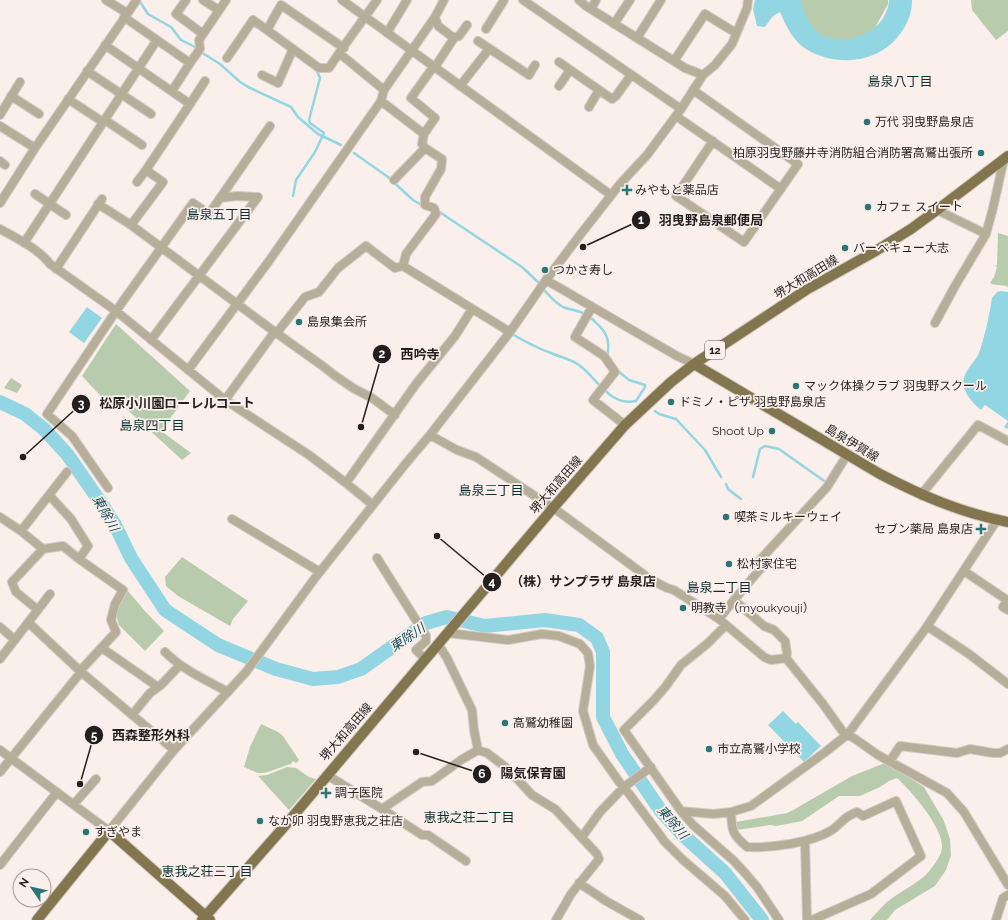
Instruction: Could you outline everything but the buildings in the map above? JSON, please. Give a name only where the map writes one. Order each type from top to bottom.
[{"type":"main road","name":"堺大和高田線","points":[[206,919],[553,508],[625,425],[694,364],[806,290],[874,252],[911,229],[1006,157]]},
{"type":"main road","name":"島泉伊賀線","points":[[694,364],[847,455],[922,496],[956,509],[1008,522]]},
{"type":"main road","points":[[37,920],[109,831],[206,919]]},
{"type":"street","points":[[106,0],[157,40],[190,63]]},
{"type":"street","points":[[186,0],[176,14],[203,34]]},
{"type":"street","points":[[203,0],[219,10]]},
{"type":"street","points":[[172,91],[200,49],[199,40],[226,0]]},
{"type":"street","points":[[342,0],[611,195]]},
{"type":"street","points":[[227,58],[253,20],[319,68],[329,68],[377,0]]},
{"type":"street","points":[[188,370],[301,216],[381,101],[384,90],[435,17],[444,0]]},
{"type":"street","points":[[486,29],[504,0]]},
{"type":"street","points":[[523,0],[681,109]]},
{"type":"street","points":[[579,0],[684,68],[702,75]]},
{"type":"street","points":[[591,9],[596,0]]},
{"type":"street","points":[[614,24],[630,0]]},
{"type":"street","points":[[637,38],[661,0]]},
{"type":"street","points":[[0,750],[109,831],[174,750],[246,672],[320,572],[430,435],[510,332],[546,280],[611,195],[647,155],[681,109],[702,75],[715,65],[732,44],[747,8],[748,0]]},
{"type":"street","points":[[0,203],[35,148],[136,1]]},
{"type":"street","points":[[387,33],[403,1]]},
{"type":"street","points":[[267,30],[281,5],[342,50],[384,90]]},
{"type":"street","points":[[674,61],[705,14],[736,33]]},
{"type":"street","points":[[435,17],[438,26],[454,38]]},
{"type":"street","points":[[403,266],[406,254],[436,214],[434,208],[425,205],[425,198],[442,169],[442,159],[425,148],[422,144],[424,134],[435,118],[411,98],[431,70],[435,67],[454,38],[459,36],[467,25]]},
{"type":"street","points":[[24,243],[157,40]]},
{"type":"street","points":[[478,41],[529,75],[536,65]]},
{"type":"street","points":[[105,45],[190,104]]},
{"type":"street","points":[[262,75],[278,82],[293,49]]},
{"type":"street","points":[[460,86],[489,49]]},
{"type":"street","points":[[559,62],[612,99],[616,96],[631,75]]},
{"type":"street","points":[[559,86],[570,70]]},
{"type":"street","points":[[88,71],[151,114]]},
{"type":"street","points":[[137,182],[205,81]]},
{"type":"street","points":[[0,115],[20,82]]},
{"type":"street","points":[[588,106],[599,90]]},
{"type":"street","points":[[693,90],[798,164],[744,242],[676,196],[713,141]]},
{"type":"street","points":[[11,96],[39,114]]},
{"type":"street","points":[[68,99],[142,145]]},
{"type":"street","points":[[381,101],[424,134]]},
{"type":"street","points":[[676,116],[781,189]]},
{"type":"street","points":[[0,126],[35,148]]},
{"type":"street","points":[[108,488],[72,436],[46,414],[116,311],[193,203],[209,214],[270,126]]},
{"type":"street","points":[[394,180],[425,148]]},
{"type":"street","points":[[935,323],[986,234],[1006,157]]},
{"type":"street","points":[[131,226],[163,182],[146,170]]},
{"type":"street","points":[[35,194],[66,215]]},
{"type":"street","points":[[151,340],[258,197],[237,196],[220,198]]},
{"type":"street","points":[[56,269],[100,201],[131,226],[334,375],[353,388],[372,398],[395,415]]},
{"type":"street","points":[[937,210],[986,234]]},
{"type":"street","points":[[0,229],[24,243],[46,259],[56,269],[116,311],[225,400],[286,440],[346,483],[373,505]]},
{"type":"street","points":[[225,400],[275,332],[279,330],[306,297],[319,292],[338,268],[366,246],[395,268],[403,266],[510,332]]},
{"type":"street","points":[[546,280],[677,356],[694,364]]},
{"type":"street","points":[[592,307],[575,337],[604,356],[615,372],[594,400],[625,425]]},
{"type":"street","points":[[346,483],[416,384],[455,336],[472,309]]},
{"type":"street","points":[[922,496],[925,490],[978,425],[1008,441]]},
{"type":"street","points":[[430,435],[457,450],[476,457],[553,508],[650,579],[674,590],[719,618],[764,657],[771,660],[786,658]]},
{"type":"street","points":[[719,618],[762,567],[759,564],[759,561],[827,487],[847,455]]},
{"type":"street","points":[[21,531],[67,472]]},
{"type":"street","points":[[49,495],[70,519],[88,546],[79,559]]},
{"type":"street","points":[[0,517],[21,531],[43,549]]},
{"type":"street","points":[[232,519],[320,572]]},
{"type":"street","points":[[681,811],[713,814],[731,812],[751,806],[848,734],[926,628],[997,520]]},
{"type":"street","points":[[0,772],[80,672],[116,632],[111,620],[115,604],[123,590],[63,546],[43,549],[12,582],[16,592],[38,610]]},
{"type":"street","points":[[377,558],[426,636],[426,642],[416,650],[425,659]]},
{"type":"street","points":[[964,571],[1007,600],[1003,606],[1008,610]]},
{"type":"street","points":[[0,659],[50,594]]},
{"type":"street","points":[[734,600],[764,626],[774,630],[785,641],[787,653],[786,658],[823,704],[843,732],[878,755],[947,793],[955,801],[974,828],[1008,885]]},
{"type":"street","points":[[29,623],[80,672],[174,750]]},
{"type":"street","points":[[726,625],[707,644],[681,665],[654,700],[624,730],[692,825],[734,861],[757,887],[780,920]]},
{"type":"street","points":[[0,627],[15,640]]},
{"type":"street","points":[[926,628],[930,628],[969,654],[1008,684]]},
{"type":"street","points":[[449,631],[508,640],[542,634],[553,635],[580,644],[588,653],[590,666],[583,711],[593,745],[665,842],[682,859],[725,896],[745,920]]},
{"type":"street","points":[[438,644],[447,658],[472,710],[478,750]]},
{"type":"street","points":[[102,648],[158,687]]},
{"type":"street","points":[[165,652],[180,665],[228,692]]},
{"type":"street","points":[[132,715],[150,693],[180,665]]},
{"type":"street","points":[[890,761],[900,746],[958,752],[970,749],[993,753],[1000,753],[1008,749]]},
{"type":"street","points":[[382,809],[422,782],[432,781],[461,760],[478,750],[487,753],[508,769],[532,795],[555,809],[597,854],[599,859],[570,894],[556,920]]},
{"type":"street","points":[[582,837],[600,812],[624,787],[650,768]]},
{"type":"street","points":[[327,775],[422,835],[428,835],[466,861]]},
{"type":"street","points":[[74,804],[96,779]]},
{"type":"street","points":[[0,864],[57,792]]},
{"type":"street","points":[[731,812],[734,835],[747,848],[761,848],[813,839],[832,829],[847,816],[857,812],[863,816],[896,801],[921,856],[871,894],[812,920]]},
{"type":"street","points":[[805,841],[807,920]]},
{"type":"street","points":[[579,883],[606,901],[640,920]]},
{"type":"street","points":[[996,920],[1003,898],[1008,895]]},
{"type":"green space","points":[[795,0],[888,0],[888,4],[871,35],[840,43],[817,36]]},
{"type":"green space","points":[[971,0],[1008,0],[1008,31],[996,40],[972,10]]},
{"type":"green space","points":[[998,233],[1008,236],[1008,287],[990,283],[994,277],[997,267],[995,266],[997,265]]},
{"type":"green space","points":[[116,324],[190,391],[161,431],[191,453],[182,460],[120,403],[110,406],[82,376]]},
{"type":"green space","points":[[11,378],[22,385],[17,393],[4,388]]},
{"type":"green space","points":[[182,557],[248,601],[233,619],[230,626],[178,596],[166,586],[165,577]]},
{"type":"green space","points":[[127,590],[164,631],[145,651],[119,625],[116,614],[118,604]]},
{"type":"green space","points":[[261,724],[283,736],[299,760],[296,763],[293,761],[291,764],[262,773],[257,773],[244,767],[250,747]]},
{"type":"green space","points":[[885,763],[924,787],[944,821],[950,839],[951,855],[946,870],[935,886],[895,910],[887,920],[870,920],[887,902],[925,876],[937,860],[942,848],[938,830],[926,810],[897,778],[860,796],[839,796],[802,821],[776,826],[770,825],[736,830],[736,822],[787,813],[852,776]]},
{"type":"green space","points":[[287,767],[296,768],[309,777],[316,779],[289,810],[258,776],[267,775]]},
{"type":"water","points":[[755,0],[801,0],[806,17],[816,31],[826,37],[847,40],[867,33],[875,27],[887,10],[889,0],[912,0],[907,22],[900,34],[891,44],[881,51],[869,56],[857,60],[844,60],[831,59],[818,55],[801,46],[790,33],[780,12],[773,16],[765,27],[757,26],[753,9]]},
{"type":"water","points":[[997,292],[1008,292],[1008,421],[985,405],[981,410],[969,398],[963,382],[967,371],[979,353],[987,326],[992,298]]},
{"type":"water","points":[[87,307],[102,318],[84,343],[69,332]]},
{"type":"water","points":[[1008,421],[1008,429],[1004,427]]},
{"type":"water","points":[[783,711],[796,724],[798,722],[821,746],[804,762],[768,725]]},
{"type":"waterway","points":[[139,0],[148,14],[171,27],[181,40],[197,48]]},
{"type":"waterway","points":[[204,54],[220,64],[248,87],[291,107],[298,117],[318,134],[341,145]]},
{"type":"waterway","points":[[293,196],[296,180],[315,152],[324,133],[310,123],[309,120],[320,78],[316,69]]},
{"type":"waterway","points":[[354,153],[388,177],[413,200],[423,206]]},
{"type":"waterway","points":[[438,211],[522,267],[539,283]]},
{"type":"waterway","points":[[543,289],[560,305],[585,314]]},
{"type":"waterway","points":[[590,317],[602,328],[606,335],[608,357]]},
{"type":"waterway","points":[[512,334],[536,347],[576,363],[611,396],[627,402],[636,401],[645,385],[629,380],[618,371]]},
{"type":"waterway","name":"東除川","points":[[0,402],[25,414],[44,429],[67,454],[115,525],[131,558],[165,610],[218,645],[276,669],[313,679],[338,677],[361,669],[426,623],[447,617],[485,626],[545,620],[579,625],[597,638],[603,652],[603,717],[622,754],[661,811],[682,834],[725,873],[762,920]]},
{"type":"waterway","points":[[655,411],[659,414],[676,419],[705,450],[721,477]]},
{"type":"waterway","points":[[753,477],[760,449],[765,446],[779,449],[827,483]]},
{"type":"waterway","points":[[726,484],[728,489],[741,499]]},
{"type":"place","name":"万代 羽曳野島泉店","points":[[867,122]]},
{"type":"place","name":"柏原羽曳野藤井寺消防組合消防署高鷲出張所","points":[[981,153]]},
{"type":"place","name":"みやもと薬品店","points":[[627,190]]},
{"type":"place","name":"カフェ スイート","points":[[868,207]]},
{"type":"place","name":"羽曳野島泉郵便局","points":[[583,247]]},
{"type":"place","name":"バーベキュー大志","points":[[845,248]]},
{"type":"place","name":"つかさ寿し","points":[[545,270]]},
{"type":"place","name":"島泉集会所","points":[[299,322]]},
{"type":"place","name":"マック体操クラブ 羽曳野スクール","points":[[796,386]]},
{"type":"place","name":"ドミノ・ピザ 羽曳野島泉店","points":[[671,402]]},
{"type":"place","name":"西吟寺","points":[[361,427]]},
{"type":"place","name":"Shoot Up","points":[[772,431]]},
{"type":"place","name":"松原小川園ローレルコート","points":[[23,457]]},
{"type":"place","name":"喫茶ミルキーウェイ","points":[[726,517]]},
{"type":"place","name":"セブン薬局 島泉店","points":[[981,529]]},
{"type":"place","name":"（株）サンプラザ 島泉店","points":[[437,536]]},
{"type":"place","name":"松村家住宅","points":[[729,564]]},
{"type":"place","name":"明教寺（myoukyouji）","points":[[683,608]]},
{"type":"place","name":"高鷲幼稚園","points":[[505,723]]},
{"type":"place","name":"市立高鷲小学校","points":[[709,749]]},
{"type":"place","name":"陽気保育園","points":[[416,752]]},
{"type":"place","name":"西森整形外科","points":[[80,784]]},
{"type":"place","name":"調子医院","points":[[326,793]]},
{"type":"place","name":"なか卯 羽曳野恵我之荘店","points":[[260,821]]},
{"type":"place","name":"すぎやま","points":[[86,832]]},
{"type":"district","name":"島泉八丁目","points":[[900,81]]},
{"type":"district","name":"島泉五丁目","points":[[219,214]]},
{"type":"district","name":"島泉四丁目","points":[[152,425]]},
{"type":"district","name":"島泉三丁目","points":[[491,490]]},
{"type":"district","name":"島泉二丁目","points":[[719,587]]},
{"type":"district","name":"恵我之荘二丁目","points":[[469,817]]},
{"type":"district","name":"恵我之荘三丁目","points":[[207,871]]}]
